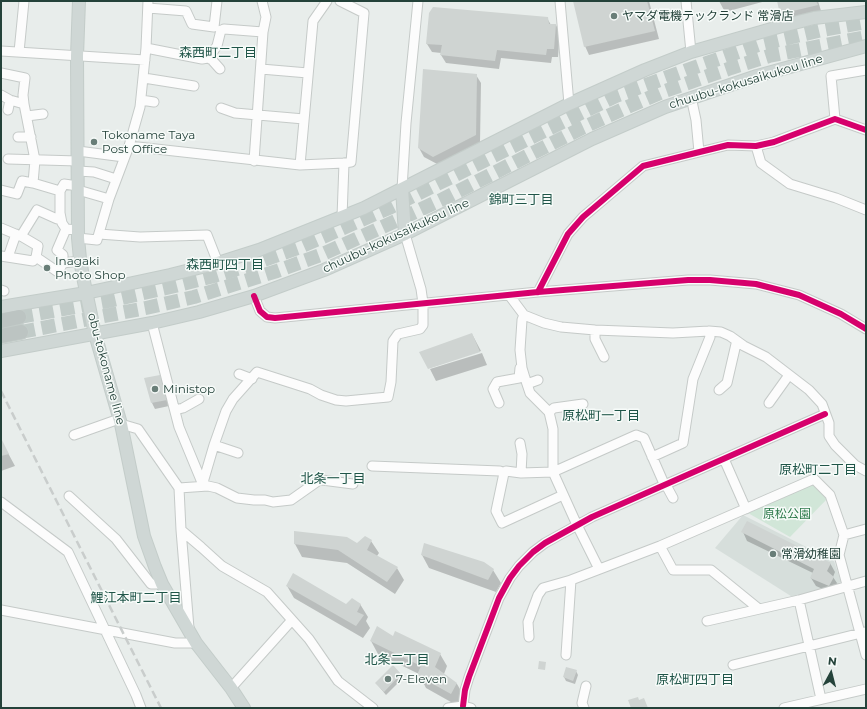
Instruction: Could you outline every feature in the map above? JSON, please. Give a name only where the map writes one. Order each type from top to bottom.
[{"type":"highway","points":[[1,321],[19,317]]},
{"type":"highway","points":[[1,336],[21,332]]},
{"type":"main road","name":"obu-tokoname line","points":[[79,1],[78,234],[80,261],[95,334],[120,421],[144,536],[162,584],[193,638],[231,688],[244,708]]},
{"type":"main road","points":[[1,307],[86,293],[170,275],[218,263],[259,250],[342,217],[402,189],[569,104],[645,70],[691,52],[782,26],[814,18],[866,12]]},
{"type":"main road","name":"chuubu-kokusaikukou line","points":[[1,351],[152,323],[199,312],[254,296],[324,270],[406,234],[592,139],[637,119],[691,98],[757,76],[866,46]]},
{"type":"main road","points":[[402,189],[406,234]]},
{"type":"street","points":[[19,52],[24,1]]},
{"type":"street","points":[[109,199],[64,184],[60,191],[60,219],[66,229],[97,240],[109,199],[129,146],[140,107],[144,78],[148,4],[186,11],[192,24],[214,27],[217,1]]},
{"type":"street","points":[[254,161],[263,32],[266,17],[262,1]]},
{"type":"street","points":[[300,165],[312,21],[327,1]]},
{"type":"street","points":[[129,146],[300,165],[351,162],[364,13],[340,1]]},
{"type":"street","points":[[402,189],[406,123],[418,1]]},
{"type":"street","points":[[560,1],[569,104]]},
{"type":"street","points":[[686,1],[691,52]]},
{"type":"street","points":[[208,58],[217,46],[222,29],[263,32]]},
{"type":"street","points":[[146,48],[202,59],[208,58],[212,60],[220,69]]},
{"type":"street","points":[[1,51],[145,60]]},
{"type":"street","points":[[261,69],[308,73]]},
{"type":"street","points":[[835,119],[831,76],[866,70]]},
{"type":"street","points":[[1,73],[25,78],[24,104],[35,160],[33,183]]},
{"type":"street","points":[[144,78],[194,86]]},
{"type":"street","points":[[1,95],[10,100],[24,104]]},
{"type":"street","points":[[691,98],[696,120],[699,152]]},
{"type":"street","points":[[8,110],[10,100]]},
{"type":"street","points":[[141,100],[154,102]]},
{"type":"street","points":[[221,108],[235,113],[304,119]]},
{"type":"street","points":[[27,116],[43,114]]},
{"type":"street","points":[[538,292],[568,234],[583,217],[644,166],[728,145],[756,146],[774,142],[835,119],[866,130]]},
{"type":"street","points":[[18,137],[31,137]]},
{"type":"street","points":[[756,146],[761,163],[790,184],[836,198],[866,210]]},
{"type":"street","points":[[8,159],[78,161],[124,157]]},
{"type":"street","points":[[78,161],[94,172],[116,179]]},
{"type":"street","points":[[342,217],[344,163]]},
{"type":"street","points":[[1,190],[17,194],[22,181],[60,191]]},
{"type":"street","points":[[1,228],[18,235],[38,246],[36,257],[33,261],[5,257],[18,235],[38,210],[60,219]]},
{"type":"street","points":[[36,257],[58,272],[63,263],[63,255],[57,250],[66,229]]},
{"type":"street","points":[[99,234],[140,237],[207,235],[218,263]]},
{"type":"street","points":[[203,486],[214,445],[226,411],[233,399],[257,372],[310,389],[321,395],[336,400],[346,401],[388,397],[391,382],[393,341],[398,334],[420,329],[423,326],[423,303],[421,289],[406,234]]},
{"type":"street","points":[[63,263],[80,261]]},
{"type":"street","points":[[254,296],[260,311],[267,317],[275,318],[538,292],[688,280],[710,280],[756,284],[799,295],[835,311],[866,329]]},
{"type":"street","points":[[509,295],[524,315],[544,323],[561,327],[594,330],[673,332],[709,331],[721,332],[730,336],[737,342],[766,358],[809,390],[822,404],[829,423],[829,436],[835,445],[855,465],[866,471]]},
{"type":"street","points":[[524,315],[522,320],[520,350],[522,368],[531,397],[549,412],[553,429],[553,472],[599,569]]},
{"type":"street","points":[[152,323],[179,427],[203,486]]},
{"type":"street","points":[[594,330],[594,339],[604,357]]},
{"type":"street","points":[[652,457],[683,443],[693,379],[710,337],[709,331]]},
{"type":"street","points":[[719,390],[727,383],[737,342]]},
{"type":"street","points":[[499,403],[494,389],[497,382],[519,378],[520,368],[522,368]]},
{"type":"street","points":[[239,374],[252,379]]},
{"type":"street","points":[[770,402],[789,376]]},
{"type":"street","points":[[527,384],[538,380]]},
{"type":"street","points":[[175,410],[183,408],[199,399]]},
{"type":"street","points":[[549,412],[554,408],[583,404]]},
{"type":"street","points":[[448,708],[467,707],[465,690],[499,598],[510,578],[519,566],[533,552],[577,525],[825,414]]},
{"type":"street","points":[[1,610],[175,643],[193,638],[181,530],[179,488],[138,429],[120,421],[74,435]]},
{"type":"street","points":[[372,466],[500,471],[504,473],[506,471],[553,472],[636,435],[644,438],[665,485],[673,498]]},
{"type":"street","points":[[520,443],[522,454],[521,472]]},
{"type":"street","points":[[214,445],[238,453]]},
{"type":"street","points":[[724,459],[746,509]]},
{"type":"street","points":[[504,473],[496,511],[502,523],[563,495]]},
{"type":"street","points":[[529,638],[528,622],[538,595],[543,588],[570,580],[660,546],[814,479],[830,495],[844,535],[839,555],[846,586],[863,633],[866,655]]},
{"type":"street","points":[[179,488],[203,486],[217,488],[237,498],[273,502],[291,500],[318,481],[322,480],[353,484]]},
{"type":"street","points":[[69,496],[116,539],[151,584],[162,584]]},
{"type":"street","points":[[1,502],[68,552],[106,630],[141,708]]},
{"type":"street","points":[[844,535],[866,529]]},
{"type":"street","points":[[181,530],[222,566],[267,592],[309,639],[338,681],[373,708]]},
{"type":"street","points":[[660,546],[673,570],[711,570],[759,609]]},
{"type":"street","points":[[566,655],[570,580]]},
{"type":"street","points":[[707,621],[799,600],[866,581]]},
{"type":"street","points":[[799,600],[821,699]]},
{"type":"street","points":[[231,688],[292,620]]},
{"type":"street","points":[[733,665],[863,633]]},
{"type":"street","points":[[584,708],[582,703],[586,686]]},
{"type":"street","points":[[784,708],[866,689]]},
{"type":"shaded area","name":"常滑幼稚園","points":[[743,515],[834,561],[841,582],[794,598],[715,548]]},
{"type":"green space","name":"原松公園","points":[[814,483],[828,498],[790,537],[748,513]]},
{"type":"building","name":"ヤマダ電機テックランド 常滑店","points":[[573,1],[647,1],[655,31],[584,47]]},
{"type":"building","points":[[777,1],[816,1],[818,5],[780,14]]},
{"type":"building","points":[[433,7],[548,17],[549,24],[556,24],[554,49],[547,49],[546,55],[497,50],[495,61],[440,55],[442,45],[426,44],[429,13]]},
{"type":"building","points":[[423,69],[477,74],[476,135],[433,157],[418,148]]},
{"type":"building","points":[[472,333],[480,352],[428,369],[419,352]]},
{"type":"building","name":"Ministop","points":[[160,375],[167,400],[151,403],[144,378]]},
{"type":"building","points":[[1,438],[9,454],[1,456]]},
{"type":"building","name":"常滑幼稚園","points":[[747,521],[831,563],[827,571],[834,577],[829,586],[810,578],[814,569],[741,532]]},
{"type":"building","points":[[294,531],[347,537],[357,543],[365,536],[372,540],[367,550],[398,567],[387,582],[338,550],[294,544]]},
{"type":"building","points":[[424,543],[484,562],[494,569],[488,580],[421,555]]},
{"type":"building","points":[[293,573],[346,604],[352,598],[361,604],[357,612],[364,615],[356,626],[286,586]]},
{"type":"building","points":[[377,626],[393,636],[395,631],[441,653],[435,667],[457,683],[451,694],[417,675],[421,666],[370,641]]},
{"type":"building","points":[[539,661],[546,662],[545,670],[538,669]]},
{"type":"building","name":"7-Eleven","points":[[393,665],[401,674],[384,692],[375,683]]},
{"type":"building","points":[[566,667],[577,670],[573,681],[563,677]]},
{"type":"building","points":[[638,697],[639,700],[644,698],[648,708],[631,708],[628,700]]},
{"type":"tunnel","points":[[19,317],[113,300],[175,286],[256,263],[300,247],[391,207],[616,96],[758,45],[822,30],[866,22]]},
{"type":"tunnel","points":[[21,332],[146,308],[194,297],[277,271],[323,254],[400,219],[443,199],[582,128],[665,91],[769,56],[866,37]]},
{"type":"railway","points":[[1,391],[161,708]]},
{"type":"cycle path","points":[[538,292],[568,234],[583,217],[643,166],[728,145],[756,146],[774,142],[835,119],[866,130]]},
{"type":"cycle path","points":[[254,296],[260,311],[267,317],[275,318],[538,292],[688,280],[710,280],[756,284],[799,295],[841,314],[866,329]]},
{"type":"cycle path","points":[[463,706],[465,690],[469,677],[499,598],[510,578],[519,566],[533,552],[545,543],[592,517],[825,414]]},
{"type":"place","name":"ヤマダ電機テックランド 常滑店","points":[[614,16]]},
{"type":"place","name":"Tokoname Taya Post Office","points":[[94,142]]},
{"type":"place","name":"Inagaki Photo Shop","points":[[47,268]]},
{"type":"place","name":"Ministop","points":[[155,389]]},
{"type":"place","name":"常滑幼稚園","points":[[773,554]]},
{"type":"place","name":"7-Eleven","points":[[388,679]]},
{"type":"district","name":"森西町二丁目","points":[[218,53]]},
{"type":"district","name":"錦町三丁目","points":[[521,200]]},
{"type":"district","name":"森西町四丁目","points":[[225,265]]},
{"type":"district","name":"原松町一丁目","points":[[601,416]]},
{"type":"district","name":"原松町二丁目","points":[[818,470]]},
{"type":"district","name":"北条一丁目","points":[[333,479]]},
{"type":"district","name":"鯉江本町二丁目","points":[[136,598]]},
{"type":"district","name":"北条二丁目","points":[[397,660]]},
{"type":"district","name":"原松町四丁目","points":[[695,680]]}]
